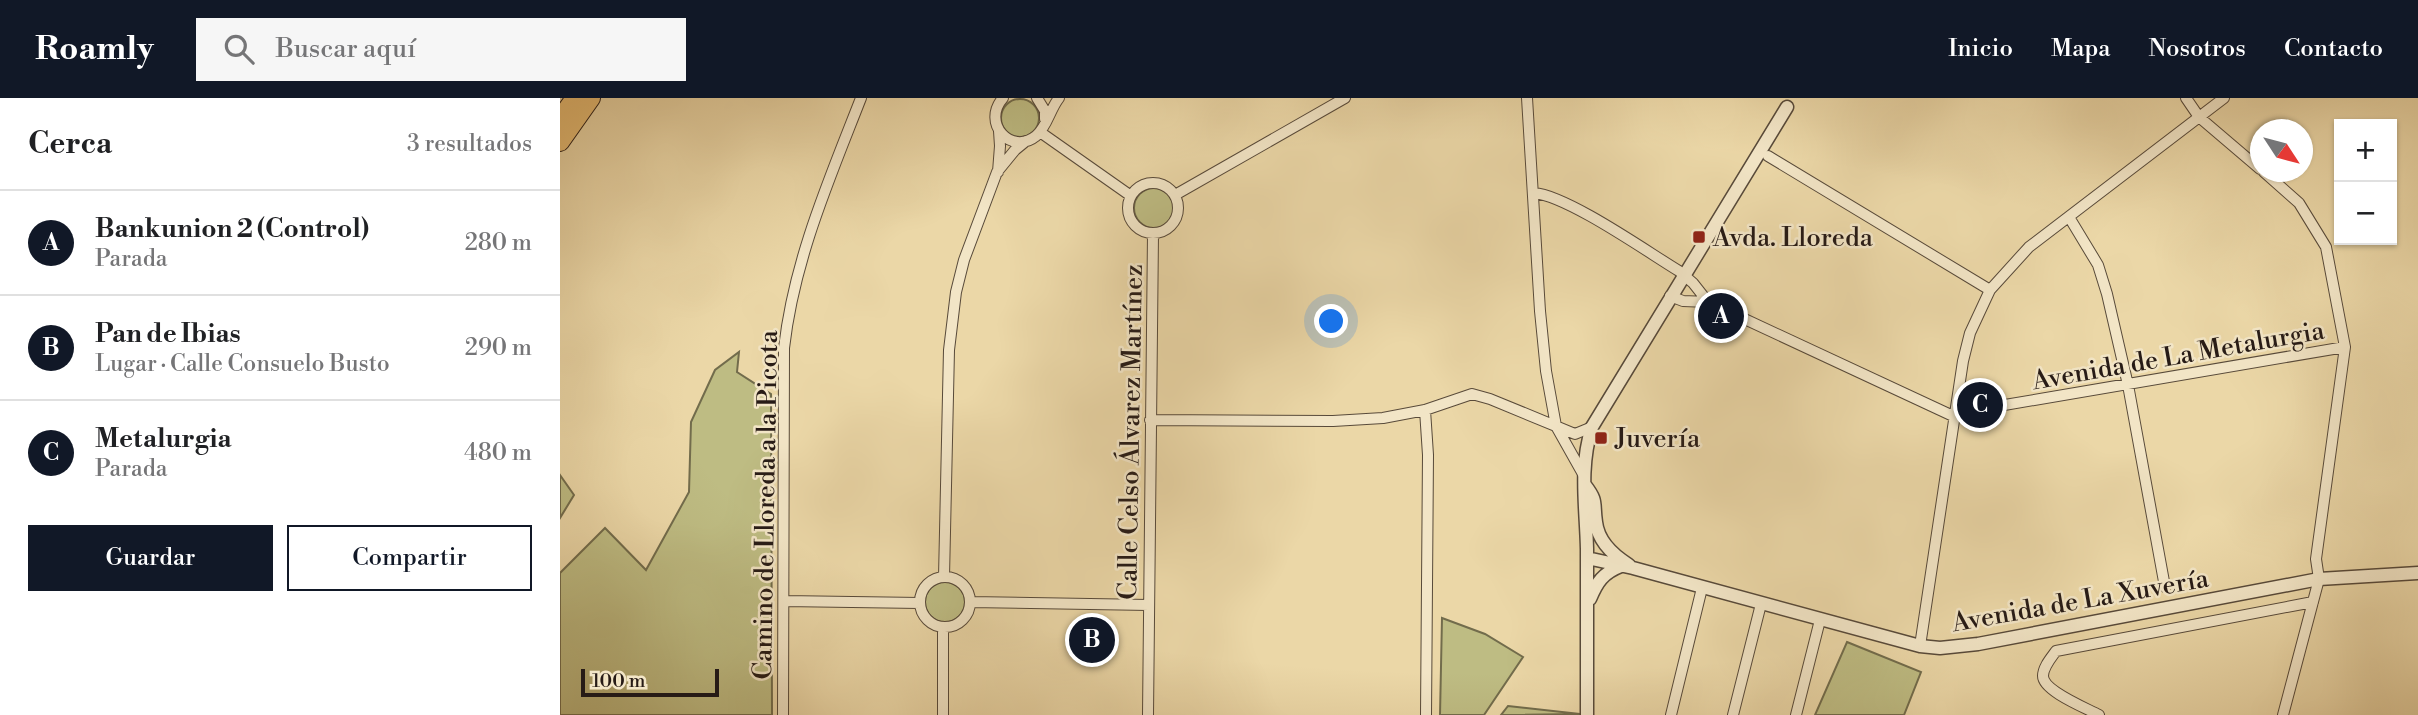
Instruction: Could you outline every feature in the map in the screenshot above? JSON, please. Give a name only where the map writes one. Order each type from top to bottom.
[{"type":"highway","points":[[560,119],[575,98]]},
{"type":"highway","points":[[560,142],[591,98]]},
{"type":"street","name":"Camino de Lloreda a la Picota","points":[[783,715],[784,348],[787,319],[810,229],[861,98]]},
{"type":"street","points":[[998,172],[1000,146],[995,111],[1003,98]]},
{"type":"street","points":[[1037,98],[1045,111],[1042,127]]},
{"type":"street","points":[[944,577],[951,321],[964,260],[998,172],[1010,155],[1042,127],[1059,98]]},
{"type":"street","points":[[1175,195],[1345,98]]},
{"type":"street","points":[[1527,98],[1546,371],[1556,426],[1584,479]]},
{"type":"street","points":[[2186,98],[2199,117],[2250,160]]},
{"type":"street","points":[[1920,646],[1953,416],[1970,333],[1990,290],[2029,247],[2224,98]]},
{"type":"street","points":[[1587,715],[1584,479],[1586,446],[1592,427],[1789,101]]},
{"type":"street","points":[[1042,127],[1131,196]]},
{"type":"street","points":[[998,130],[1010,140],[1026,141]]},
{"type":"street","points":[[1768,156],[1990,290]]},
{"type":"street","points":[[2275,182],[2299,203],[2326,247],[2345,347],[2316,559],[2319,579],[2283,715]]},
{"type":"street","points":[[1157,183],[1175,195],[1179,210],[1173,224],[1167,229],[1153,234],[1137,228],[1131,221],[1128,204],[1131,196],[1142,185],[1157,183]]},
{"type":"street","points":[[1534,192],[1576,209],[1684,275],[1708,302]]},
{"type":"street","points":[[2070,217],[2098,265],[2107,294],[2128,385],[2165,587]]},
{"type":"street","name":"Calle Celso Álvarez Martínez","points":[[1148,715],[1153,234]]},
{"type":"street","points":[[1670,296],[1683,301],[1708,302],[1953,416]]},
{"type":"street","name":"Avenida de La Metalurgia","points":[[1953,416],[1991,407],[2345,347]]},
{"type":"street","points":[[1150,420],[1333,421],[1383,418],[1425,410],[1472,394],[1575,434],[1592,427]]},
{"type":"street","points":[[1425,410],[1428,456],[1426,715]]},
{"type":"street","name":"Avenida de La Xuvería","points":[[1584,479],[1595,498],[1596,522],[1603,543],[1627,567]]},
{"type":"street","name":"Avenida de La Xuvería","points":[[1587,558],[1920,646],[1940,648],[1978,644],[2319,579],[2418,573]]},
{"type":"street","points":[[1587,606],[1597,581],[1610,570],[1627,567]]},
{"type":"street","points":[[944,577],[959,582],[969,594],[970,602],[969,610],[959,623],[943,627],[930,622],[921,610],[920,603],[921,595],[929,582],[944,577]]},
{"type":"street","points":[[1671,715],[1702,588]]},
{"type":"street","points":[[784,601],[920,603]]},
{"type":"street","points":[[970,602],[1149,605]]},
{"type":"street","points":[[2098,715],[2051,690],[2045,683],[2043,675],[2056,651],[2312,602]]},
{"type":"street","points":[[1733,715],[1761,604]]},
{"type":"street","points":[[1796,715],[1819,620]]},
{"type":"street","points":[[943,627],[943,715]]},
{"type":"shaded area","points":[[1020,99],[1034,104],[1039,118],[1034,132],[1020,137],[1006,132],[1001,118],[1006,104]]},
{"type":"shaded area","points":[[1154,188],[1162,189],[1168,194],[1173,200],[1173,216],[1168,222],[1162,227],[1154,228],[1146,227],[1140,222],[1135,216],[1134,208],[1135,200],[1140,194],[1146,189]]},
{"type":"shaded area","points":[[739,352],[737,372],[771,394],[772,715],[560,715],[560,573],[605,528],[646,570],[689,492],[691,422],[715,370]]},
{"type":"shaded area","points":[[560,475],[574,495],[560,518]]},
{"type":"shaded area","points":[[945,582],[959,588],[965,602],[959,616],[945,622],[931,616],[925,602],[931,588]]},
{"type":"shaded area","points":[[1442,618],[1485,634],[1523,657],[1484,715],[1440,715]]},
{"type":"shaded area","points":[[1847,642],[1921,672],[1904,715],[1815,715]]},
{"type":"shaded area","points":[[1508,706],[1580,714],[1501,715]]},
{"type":"place","name":"Avda. Lloreda","points":[[1699,237]]},
{"type":"place","name":"Bankunion 2 (Control)","points":[[1721,316]]},
{"type":"place","name":"Metalurgia","points":[[1980,405]]},
{"type":"place","name":"Juvería","points":[[1601,438]]},
{"type":"place","name":"Pan de Ibias","points":[[1092,640]]}]
